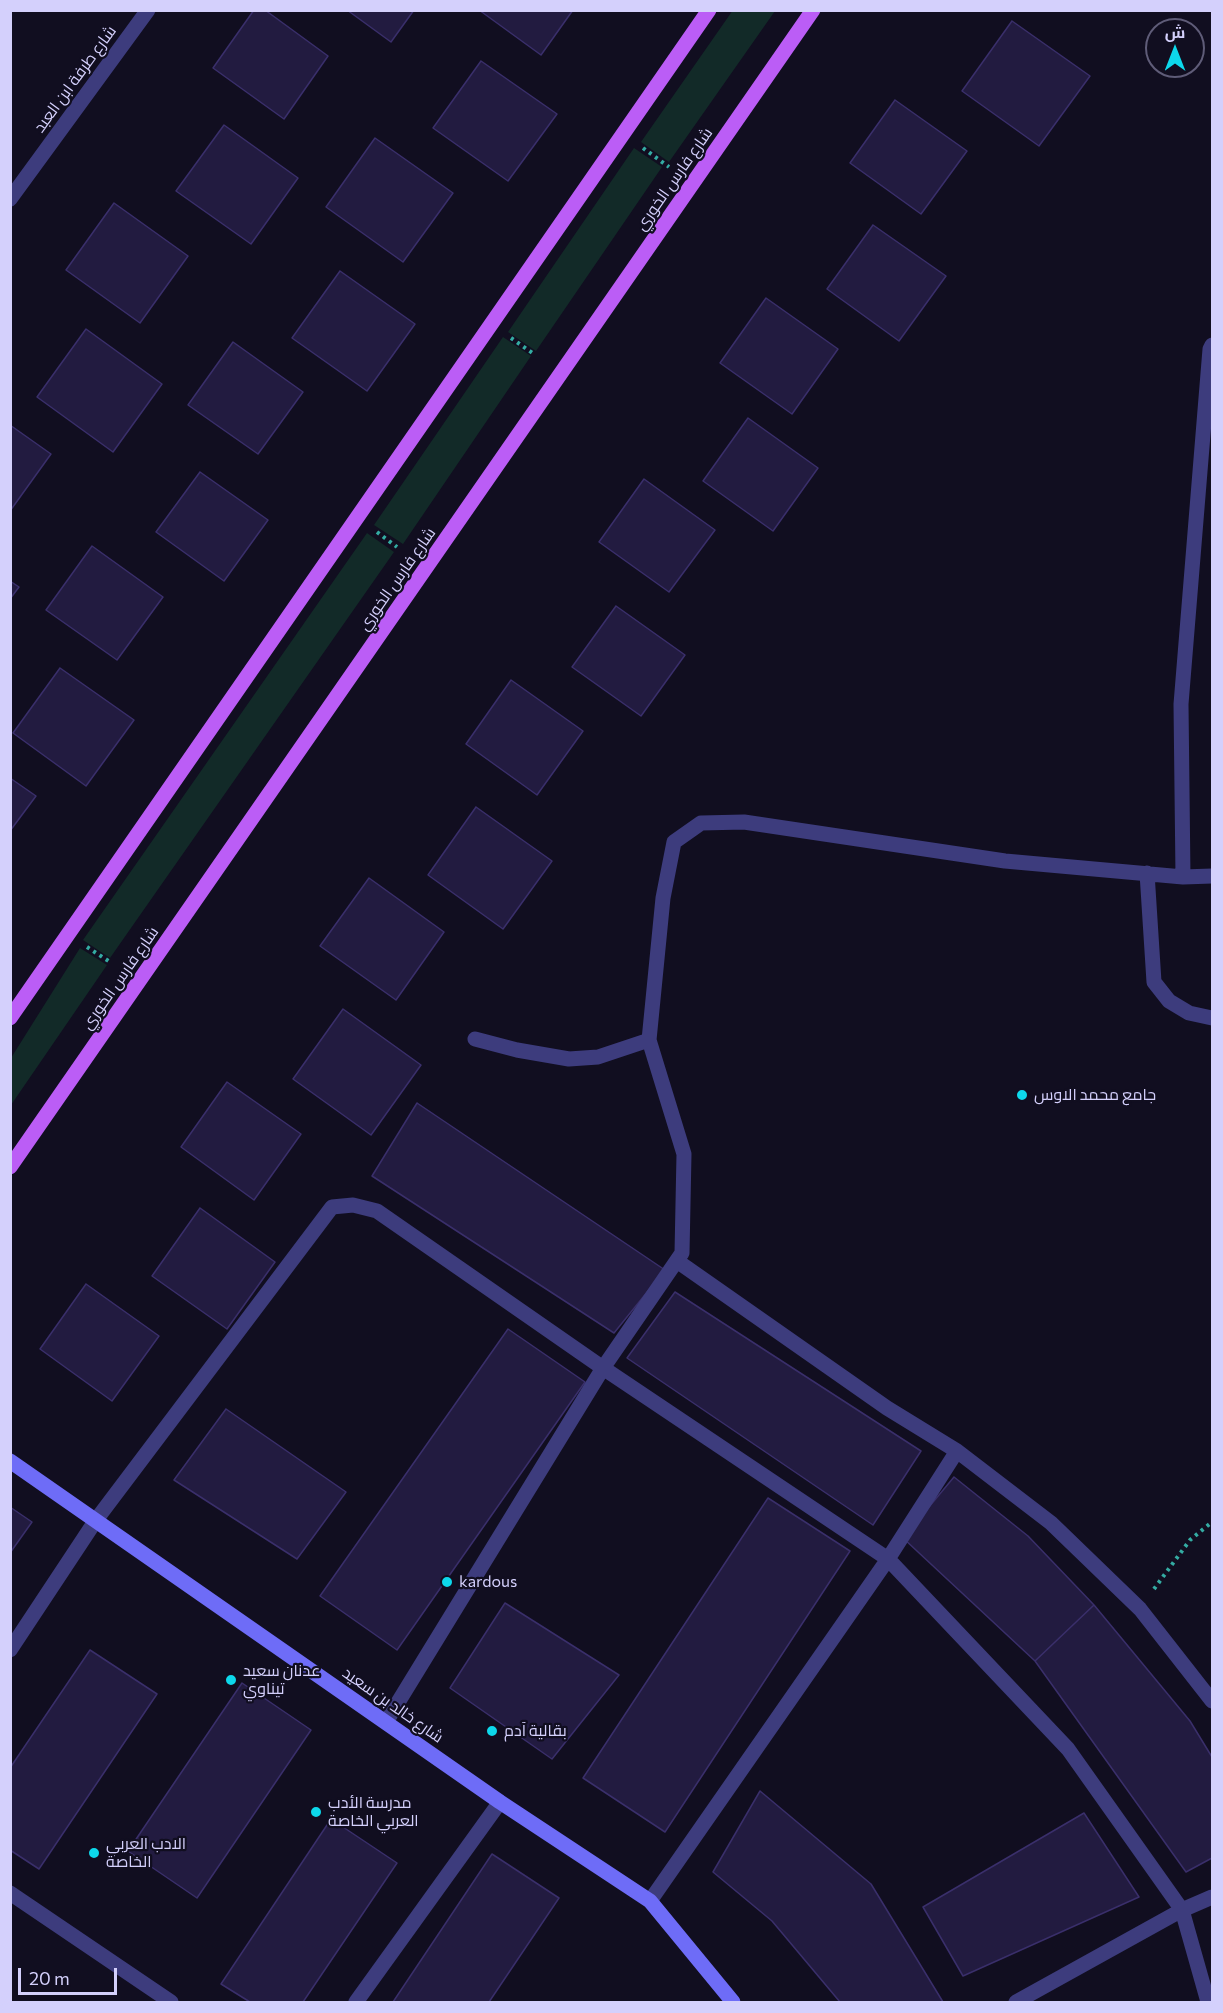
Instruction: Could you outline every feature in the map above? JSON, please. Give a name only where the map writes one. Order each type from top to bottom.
[{"type":"main road","points":[[10,1018],[709,10]]},
{"type":"main road","name":"شارع فارس الخوري","points":[[10,1167],[813,10]]},
{"type":"main road","name":"شارع خالد بن سعيد","points":[[10,1461],[500,1802],[650,1901],[727,2000]]},
{"type":"street","name":"شارع طرفة ابن العبد","points":[[10,199],[148,10]]},
{"type":"street","points":[[1183,877],[1181,704],[1212,345]]},
{"type":"street","points":[[386,1722],[603,1368],[682,1252],[684,1154],[649,1040],[663,898],[674,842],[701,823],[744,822],[1005,861],[1183,877],[1212,876]]},
{"type":"street","points":[[1147,873],[1154,982],[1169,1001],[1189,1013],[1212,1018]]},
{"type":"street","points":[[475,1039],[518,1050],[569,1059],[598,1057],[649,1040]]},
{"type":"street","points":[[10,1650],[96,1520],[332,1207],[353,1205],[377,1211],[603,1368],[888,1559],[1068,1749],[1182,1910],[1208,2002]]},
{"type":"street","points":[[677,1261],[887,1408],[957,1451],[1051,1523],[1140,1609],[1212,1701]]},
{"type":"street","points":[[650,1901],[888,1559],[957,1451]]},
{"type":"street","points":[[356,2002],[500,1802]]},
{"type":"street","points":[[10,1893],[171,2002]]},
{"type":"street","points":[[1016,2002],[1182,1910],[1212,1897]]},
{"type":"path","points":[[635,142],[669,167]]},
{"type":"path","points":[[503,333],[534,354]]},
{"type":"path","points":[[372,528],[397,547]]},
{"type":"path","points":[[82,943],[110,962]]},
{"type":"path","points":[[1140,1609],[1190,1540],[1212,1522]]},
{"type":"green space","points":[[733,10],[775,11],[669,162],[641,142]]},
{"type":"green space","points":[[634,148],[662,167],[536,351],[508,332]]},
{"type":"green space","points":[[503,337],[531,356],[403,544],[374,525]]},
{"type":"green space","points":[[367,533],[394,552],[110,958],[83,940]]},
{"type":"green space","points":[[80,948],[107,965],[11,1105],[11,1058]]},
{"type":"building","points":[[254,10],[265,10],[328,56],[284,119],[213,68]]},
{"type":"building","points":[[347,10],[414,10],[391,42]]},
{"type":"building","points":[[479,10],[573,10],[541,55]]},
{"type":"building","points":[[1012,21],[1090,76],[1039,146],[962,91]]},
{"type":"building","points":[[481,61],[557,114],[508,181],[433,128]]},
{"type":"building","points":[[895,100],[967,151],[921,214],[850,163]]},
{"type":"building","points":[[224,125],[298,178],[251,244],[176,191]]},
{"type":"building","points":[[375,138],[453,193],[403,262],[326,207]]},
{"type":"building","points":[[114,203],[188,256],[140,323],[66,270]]},
{"type":"building","points":[[873,225],[946,276],[899,341],[827,289]]},
{"type":"building","points":[[340,271],[415,324],[367,391],[292,338]]},
{"type":"building","points":[[766,298],[838,349],[792,414],[720,363]]},
{"type":"building","points":[[86,329],[162,384],[113,452],[37,397]]},
{"type":"building","points":[[233,342],[303,392],[258,454],[188,405]]},
{"type":"building","points":[[748,418],[818,468],[773,531],[703,481]]},
{"type":"building","points":[[10,425],[51,454],[10,511]]},
{"type":"building","points":[[200,472],[268,520],[224,581],[156,532]]},
{"type":"building","points":[[644,479],[715,530],[669,592],[599,542]]},
{"type":"building","points":[[92,546],[163,597],[117,660],[46,610]]},
{"type":"building","points":[[10,581],[19,587],[10,599]]},
{"type":"building","points":[[616,606],[685,655],[641,716],[572,667]]},
{"type":"building","points":[[60,668],[134,720],[86,786],[13,733]]},
{"type":"building","points":[[511,680],[583,731],[537,795],[466,744]]},
{"type":"building","points":[[10,778],[36,796],[10,831]]},
{"type":"building","points":[[476,807],[552,861],[503,929],[428,875]]},
{"type":"building","points":[[369,878],[444,932],[396,1000],[320,946]]},
{"type":"building","points":[[343,1009],[421,1065],[371,1135],[293,1079]]},
{"type":"building","points":[[227,1082],[301,1134],[254,1200],[181,1147]]},
{"type":"building","points":[[417,1103],[665,1270],[614,1333],[372,1176]]},
{"type":"building","points":[[200,1208],[275,1262],[227,1329],[152,1276]]},
{"type":"building","points":[[86,1284],[159,1336],[112,1401],[40,1349]]},
{"type":"building","points":[[675,1292],[921,1451],[873,1525],[627,1358]]},
{"type":"building","points":[[508,1329],[585,1382],[397,1650],[320,1596]]},
{"type":"building","points":[[226,1409],[346,1492],[297,1559],[174,1480]]},
{"type":"building","points":[[954,1477],[1028,1536],[1094,1605],[1035,1661],[903,1538]]},
{"type":"building","points":[[768,1498],[850,1551],[665,1832],[583,1778]]},
{"type":"building","points":[[10,1507],[32,1522],[10,1553]]},
{"type":"building","points":[[505,1603],[619,1675],[552,1759],[450,1688]]},
{"type":"building","points":[[1094,1605],[1190,1721],[1212,1757],[1212,1858],[1186,1872],[1035,1661]]},
{"type":"building","points":[[90,1650],[157,1694],[39,1869],[10,1850],[10,1768]]},
{"type":"building","points":[[242,1683],[311,1730],[197,1898],[128,1851]]},
{"type":"building","points":[[760,1791],[871,1884],[943,2002],[840,2002],[772,1921],[713,1872]]},
{"type":"building","points":[[1084,1813],[1139,1897],[963,1976],[923,1907]]},
{"type":"building","points":[[331,1819],[397,1863],[303,2002],[250,2002],[221,1984]]},
{"type":"building","points":[[492,1854],[559,1898],[489,2002],[393,2002]]},
{"type":"place","name":"جامع محمد الاوس","points":[[1022,1095]]},
{"type":"place","name":"kardous","points":[[447,1582]]},
{"type":"place","name":"عدنان سعيد تيناوي","points":[[231,1680]]},
{"type":"place","name":"بقالية آدم","points":[[492,1731]]},
{"type":"place","name":"مدرسة الأدب العربي الخاصة","points":[[316,1812]]},
{"type":"place","name":"الادب العربي الخاصة","points":[[94,1853]]}]
